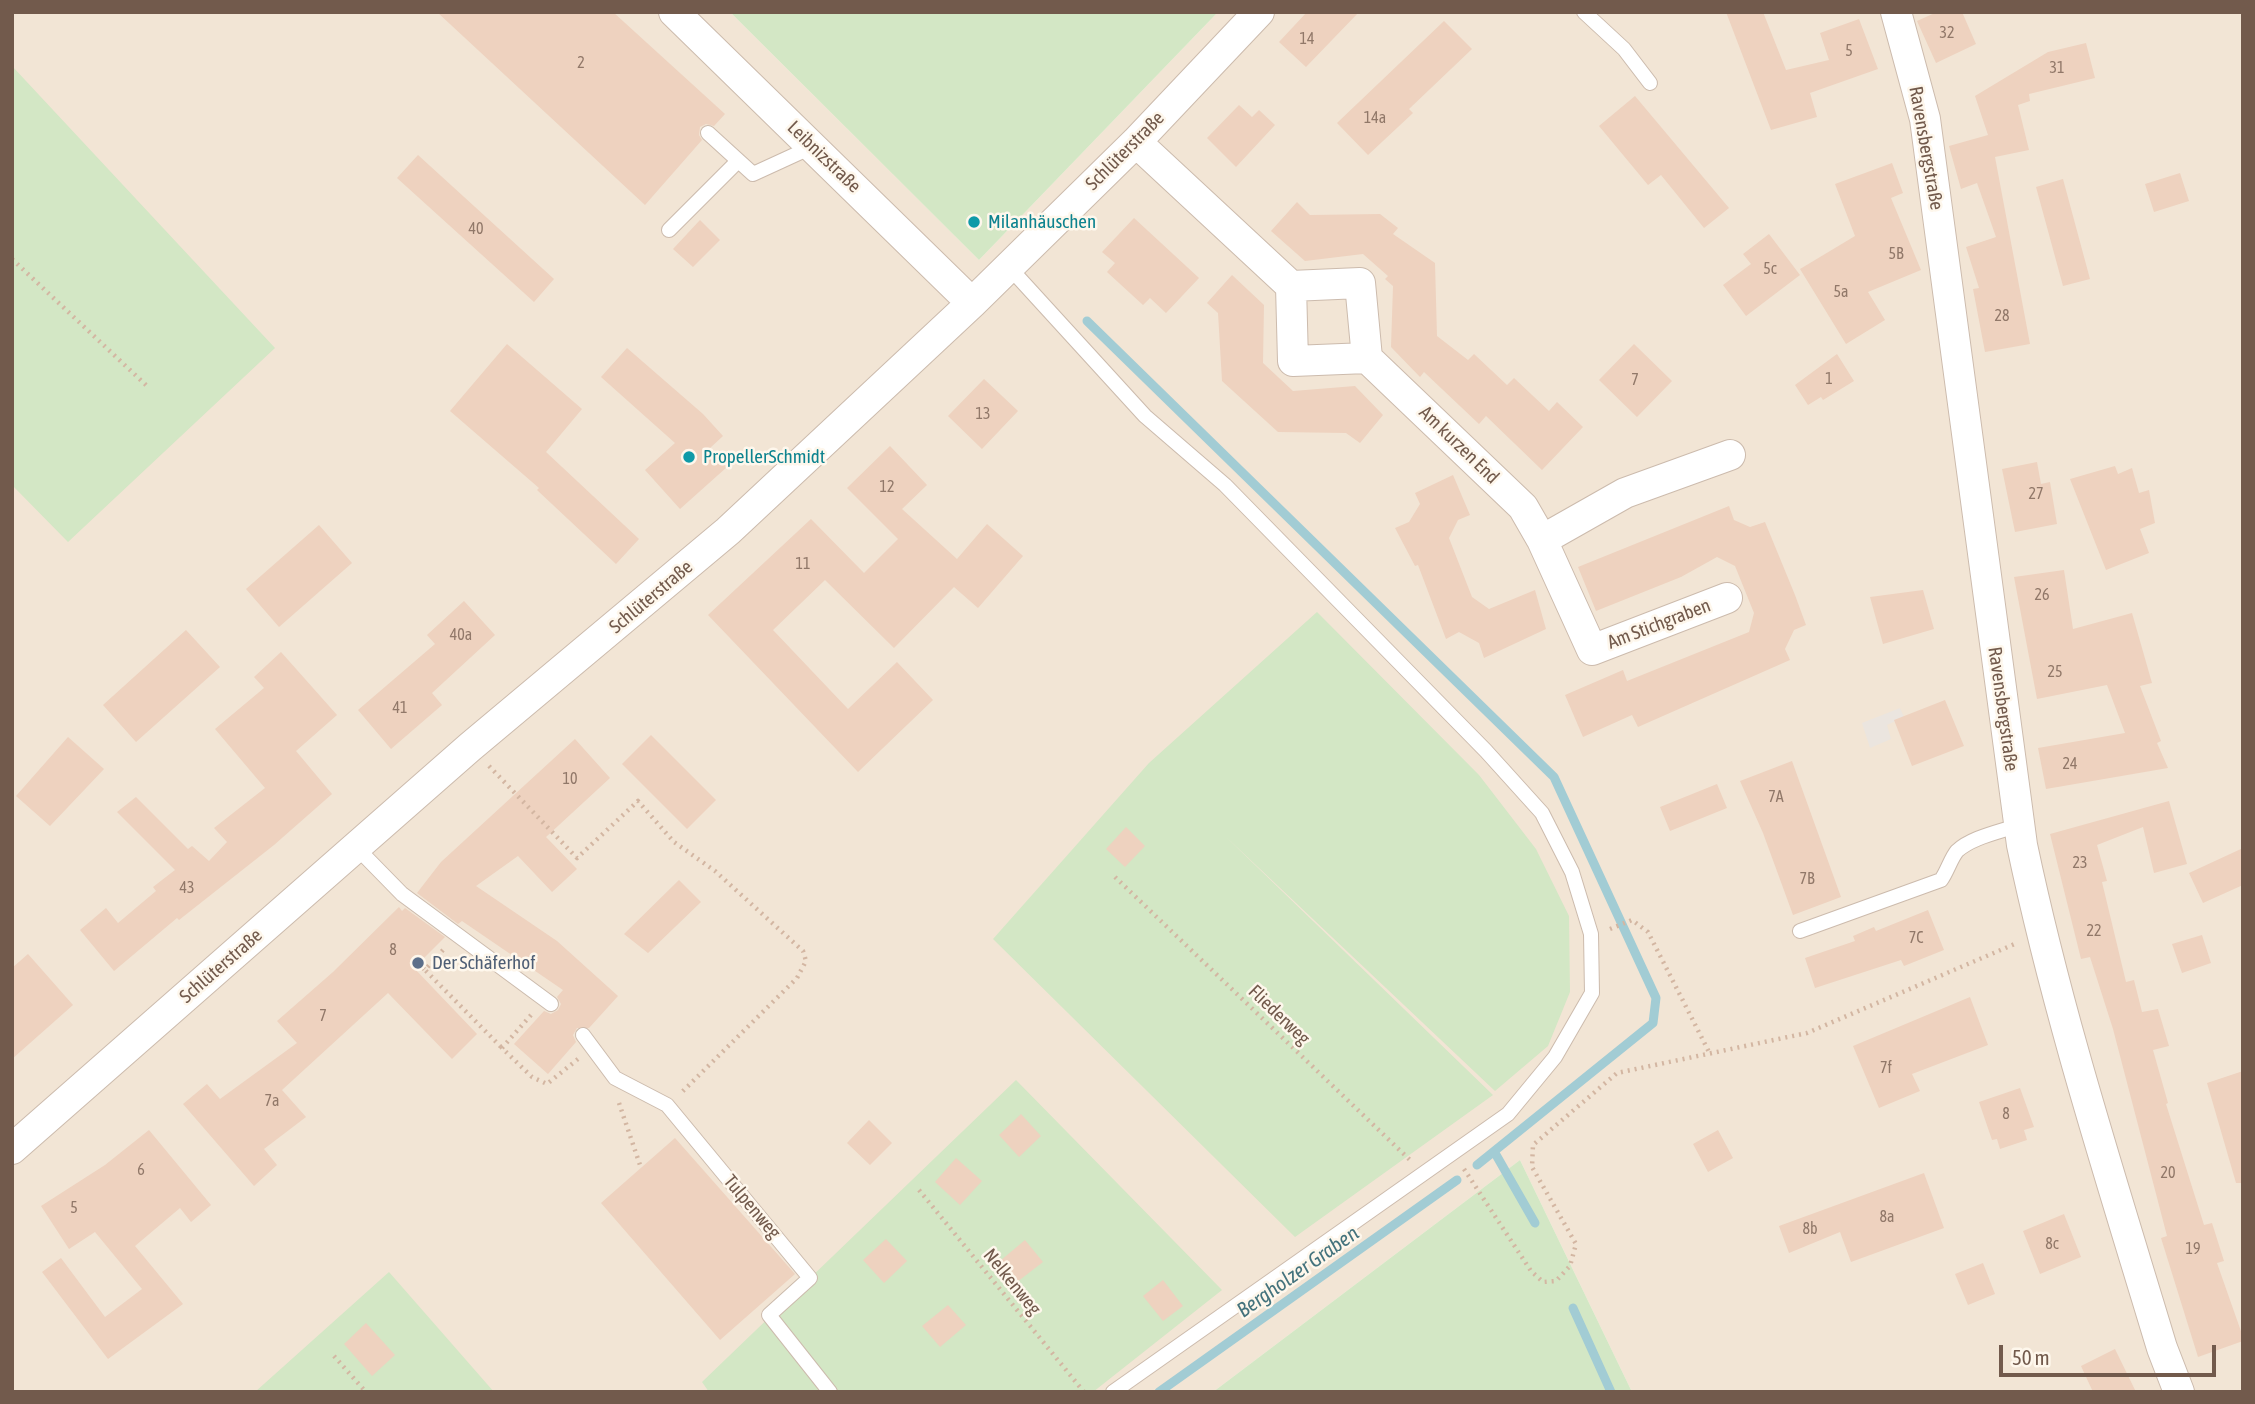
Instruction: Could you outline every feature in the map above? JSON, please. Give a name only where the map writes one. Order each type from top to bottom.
[{"type":"street","name":"Leibnizstraße","points":[[674,12],[972,303]]},
{"type":"street","name":"Schlüterstraße","points":[[12,1149],[470,747],[728,531],[972,303],[1136,142],[1259,12]]},
{"type":"street","name":"Ravensbergstraße","points":[[1896,12],[1925,119],[2019,825],[2040,933],[2162,1348],[2179,1392]]},
{"type":"street","points":[[1136,142],[1291,286],[1360,283],[1367,358],[1293,361],[1291,286]]},
{"type":"street","name":"Am kurzen End","points":[[1367,358],[1523,507],[1542,540],[1591,650]]},
{"type":"street","points":[[1542,540],[1625,493],[1730,455]]},
{"type":"street","name":"Am Stichgraben","points":[[1591,650],[1727,598]]},
{"type":"lane","points":[[1584,12],[1624,50],[1650,83]]},
{"type":"lane","points":[[708,133],[753,174],[814,146]]},
{"type":"lane","points":[[670,230],[738,161]]},
{"type":"lane","points":[[1008,266],[1145,416],[1225,485],[1486,751],[1542,813],[1566,860],[1591,934],[1592,993],[1555,1057],[1508,1114],[1113,1392]]},
{"type":"lane","points":[[1800,931],[1941,880],[1952,866],[1955,853],[1962,848],[2019,825]]},
{"type":"lane","points":[[356,847],[402,894],[548,1002]]},
{"type":"lane","name":"Tulpenweg","points":[[587,1041],[615,1078],[667,1105],[810,1278],[769,1315],[830,1392]]},
{"type":"path","points":[[12,259],[147,386]]},
{"type":"path","points":[[511,789],[577,858],[638,801],[674,842],[715,872],[803,951],[806,961],[797,978],[667,1105]]},
{"type":"path","name":"Fliederweg","points":[[1115,877],[1424,1172]]},
{"type":"path","points":[[1617,928],[1632,920],[1648,932],[1710,1054]]},
{"type":"path","points":[[1453,1152],[1531,1271],[1543,1282],[1556,1281],[1570,1266],[1576,1244],[1532,1167],[1533,1145],[1617,1073],[1807,1034],[2040,933]]},
{"type":"path","points":[[425,970],[458,934]]},
{"type":"path","points":[[418,963],[532,1077],[547,1084],[557,1079],[587,1041]]},
{"type":"path","points":[[502,1048],[548,1002]]},
{"type":"path","points":[[615,1078],[620,1110],[641,1168]]},
{"type":"path","name":"Nelkenweg","points":[[919,1190],[1084,1392]]},
{"type":"path","points":[[334,1356],[366,1392]]},
{"type":"shaded area","points":[[12,12],[730,12],[979,260],[1218,12],[2243,12],[2243,1392],[1632,1392],[1520,1160],[1213,1392],[12,1392]]},
{"type":"shaded area","points":[[1900,708],[1904,717],[1887,725],[1891,739],[1870,748],[1862,723]]},
{"type":"green space","points":[[730,12],[1218,12],[979,260]]},
{"type":"green space","points":[[12,66],[275,348],[68,542],[12,485]]},
{"type":"green space","points":[[1317,612],[1479,775],[1536,849],[1569,916],[1570,992],[1548,1046],[1495,1091],[1224,835],[1493,1095],[1295,1237],[993,939],[1149,763]]},
{"type":"green space","points":[[1016,1080],[1222,1290],[1093,1392],[709,1392],[702,1382]]},
{"type":"green space","points":[[1520,1160],[1632,1392],[1213,1392]]},
{"type":"green space","points":[[389,1272],[494,1392],[255,1392]]},
{"type":"building","points":[[437,12],[613,12],[725,114],[714,126],[706,124],[700,127],[699,135],[702,140],[645,205]]},
{"type":"building","points":[[1307,12],[1359,12],[1306,67],[1279,42]]},
{"type":"building","points":[[1726,12],[1763,12],[1786,70],[1829,60],[1820,33],[1859,19],[1878,69],[1810,93],[1817,117],[1771,130]]},
{"type":"building","points":[[1937,12],[1962,12],[1976,44],[1936,63],[1917,21]]},
{"type":"building","points":[[1444,21],[1472,49],[1409,109],[1413,113],[1368,155],[1337,123]]},
{"type":"building","points":[[2086,43],[2095,78],[2029,94],[2030,101],[2018,105],[2029,150],[1995,157],[2030,344],[1985,352],[1973,289],[1979,288],[1966,247],[1996,237],[1977,183],[1961,189],[1949,146],[1988,135],[1975,96],[2048,52]]},
{"type":"building","points":[[1635,96],[1729,208],[1704,228],[1661,175],[1648,185],[1599,126]]},
{"type":"building","points":[[1239,105],[1252,117],[1259,110],[1275,125],[1236,167],[1207,138]]},
{"type":"building","points":[[418,155],[554,279],[534,302],[397,178]]},
{"type":"building","points":[[1892,163],[1903,193],[1891,198],[1921,270],[1868,292],[1885,320],[1846,344],[1800,269],[1855,236],[1835,184]]},
{"type":"building","points":[[2180,173],[2189,201],[2154,212],[2145,184]]},
{"type":"building","points":[[2063,179],[2090,279],[2063,286],[2036,187]]},
{"type":"building","points":[[1297,202],[1310,215],[1380,214],[1398,228],[1393,234],[1435,263],[1437,336],[1468,360],[1474,354],[1507,385],[1514,378],[1549,411],[1557,402],[1583,427],[1542,470],[1486,416],[1479,424],[1424,372],[1420,377],[1391,347],[1393,286],[1385,279],[1388,276],[1363,254],[1305,261],[1271,231]]},
{"type":"building","points":[[1134,218],[1199,278],[1166,313],[1150,298],[1143,305],[1107,272],[1115,263],[1102,252]]},
{"type":"building","points":[[700,220],[720,240],[693,267],[673,249]]},
{"type":"building","points":[[1769,234],[1800,275],[1746,316],[1723,285],[1751,264],[1743,254]]},
{"type":"building","points":[[1232,275],[1264,305],[1263,363],[1293,391],[1355,386],[1383,415],[1360,443],[1346,433],[1278,432],[1222,381],[1218,313],[1207,303]]},
{"type":"building","points":[[507,344],[582,409],[546,452],[639,539],[616,564],[537,490],[539,488],[450,411]]},
{"type":"building","points":[[1634,344],[1672,381],[1637,417],[1599,380]]},
{"type":"building","points":[[627,348],[703,414],[723,436],[710,448],[727,467],[680,509],[645,470],[675,443],[601,377]]},
{"type":"building","points":[[1837,354],[1854,381],[1823,400],[1821,397],[1808,405],[1795,385]]},
{"type":"building","points":[[984,379],[1018,411],[982,449],[948,416]]},
{"type":"building","points":[[890,446],[927,485],[902,509],[957,559],[987,524],[1023,556],[978,608],[954,587],[894,648],[825,580],[773,630],[848,709],[897,662],[933,700],[858,772],[708,615],[811,519],[864,573],[898,539],[847,488]]},
{"type":"building","points":[[2037,462],[2041,484],[2050,482],[2057,524],[2015,532],[2002,469]]},
{"type":"building","points":[[2115,466],[2118,474],[2132,468],[2139,493],[2149,490],[2155,523],[2140,529],[2149,553],[2106,570],[2070,479]]},
{"type":"building","points":[[1453,475],[1470,515],[1458,520],[1449,538],[1472,597],[1489,609],[1535,590],[1546,629],[1484,658],[1479,643],[1459,632],[1446,639],[1418,565],[1415,566],[1395,528],[1409,522],[1420,504],[1415,493]]},
{"type":"building","points":[[1729,506],[1734,520],[1750,527],[1765,522],[1795,595],[1806,625],[1794,630],[1785,649],[1790,660],[1638,727],[1632,715],[1583,737],[1565,695],[1623,670],[1627,681],[1749,632],[1754,613],[1735,566],[1717,557],[1681,577],[1596,611],[1578,567]]},
{"type":"building","points":[[319,525],[352,563],[279,627],[246,589]]},
{"type":"building","points":[[2064,570],[2073,629],[2132,613],[2152,683],[2140,686],[2161,741],[2157,743],[2168,768],[2046,789],[2038,748],[2125,733],[2107,685],[2037,699],[2014,577]]},
{"type":"building","points":[[1923,590],[1934,629],[1883,644],[1870,597]]},
{"type":"building","points":[[464,601],[495,635],[432,693],[442,705],[391,749],[358,710],[435,644],[427,635]]},
{"type":"building","points":[[186,630],[220,667],[136,742],[103,705]]},
{"type":"building","points":[[281,652],[337,715],[296,751],[332,794],[274,845],[179,920],[177,918],[114,971],[80,930],[106,908],[118,923],[156,891],[153,887],[175,870],[117,812],[136,797],[188,849],[192,846],[209,861],[227,842],[214,828],[265,788],[215,729],[264,688],[254,677]]},
{"type":"building","points":[[1945,700],[1964,746],[1912,766],[1894,720]]},
{"type":"building","points":[[651,735],[716,800],[687,829],[622,764]]},
{"type":"building","points":[[68,737],[104,769],[50,826],[16,796]]},
{"type":"building","points":[[575,739],[610,778],[546,837],[577,869],[552,892],[518,856],[476,886],[557,941],[618,996],[589,1028],[577,1028],[573,1035],[576,1042],[548,1074],[514,1044],[544,1011],[551,1014],[558,1010],[561,1004],[557,997],[563,990],[462,921],[458,924],[417,893],[441,862]]},
{"type":"building","points":[[1792,761],[1841,897],[1793,915],[1763,833],[1740,781]]},
{"type":"building","points":[[1717,784],[1727,808],[1670,831],[1660,807]]},
{"type":"building","points":[[2169,801],[2187,864],[2154,873],[2143,827],[2097,845],[2107,881],[2102,882],[2126,982],[2134,980],[2142,1012],[2158,1009],[2169,1046],[2153,1050],[2168,1103],[2166,1104],[2204,1225],[2212,1223],[2224,1261],[2217,1263],[2243,1337],[2243,1341],[2198,1357],[2161,1238],[2167,1236],[2113,1029],[2090,957],[2081,959],[2050,834]]},
{"type":"building","points":[[1126,827],[1145,846],[1125,867],[1106,849]]},
{"type":"building","points":[[2243,848],[2243,885],[2203,903],[2189,873]]},
{"type":"building","points":[[679,880],[701,902],[648,953],[624,934]]},
{"type":"building","points":[[399,907],[402,911],[405,908],[445,937],[414,968],[477,1034],[452,1059],[388,993],[282,1090],[306,1117],[264,1149],[277,1165],[254,1186],[183,1104],[207,1084],[220,1099],[297,1043],[277,1021],[333,972]]},
{"type":"building","points":[[1928,910],[1944,950],[1904,966],[1901,960],[1815,988],[1805,958],[1855,941],[1853,936],[1874,927],[1876,931]]},
{"type":"building","points":[[2202,935],[2211,963],[2182,973],[2172,944]]},
{"type":"building","points":[[28,954],[73,1005],[12,1059],[12,968]]},
{"type":"building","points":[[1970,997],[1988,1045],[1912,1074],[1920,1091],[1879,1108],[1853,1046]]},
{"type":"building","points":[[2243,1071],[2243,1183],[2236,1183],[2207,1083]]},
{"type":"building","points":[[2020,1088],[2034,1127],[2024,1130],[2027,1140],[2000,1149],[1997,1139],[1992,1140],[1979,1102]]},
{"type":"building","points":[[1021,1114],[1041,1136],[1019,1157],[999,1135]]},
{"type":"building","points":[[869,1120],[892,1143],[870,1165],[847,1143]]},
{"type":"building","points":[[149,1130],[211,1205],[191,1222],[180,1208],[135,1246],[183,1304],[108,1359],[42,1272],[61,1258],[105,1317],[142,1289],[95,1232],[69,1249],[41,1206],[105,1165]]},
{"type":"building","points":[[1718,1130],[1733,1158],[1708,1172],[1693,1144]]},
{"type":"building","points":[[675,1138],[795,1274],[720,1340],[601,1203]]},
{"type":"building","points":[[956,1158],[982,1181],[960,1205],[935,1182]]},
{"type":"building","points":[[1924,1173],[1944,1228],[1851,1262],[1840,1232],[1789,1253],[1779,1226]]},
{"type":"building","points":[[2064,1214],[2081,1257],[2040,1274],[2023,1231]]},
{"type":"building","points":[[886,1239],[907,1261],[884,1283],[863,1260]]},
{"type":"building","points":[[1025,1240],[1043,1262],[1017,1282],[1000,1261]]},
{"type":"building","points":[[1983,1263],[1995,1294],[1968,1305],[1955,1274]]},
{"type":"building","points":[[1163,1280],[1183,1306],[1163,1321],[1143,1296]]},
{"type":"building","points":[[948,1305],[966,1325],[940,1347],[922,1326]]},
{"type":"building","points":[[366,1323],[395,1355],[372,1376],[344,1344]]},
{"type":"building","points":[[2115,1349],[2136,1392],[2093,1392],[2081,1366]]},
{"type":"waterway","points":[[1087,321],[1554,777],[1656,998],[1653,1023],[1477,1165]]},
{"type":"waterway","points":[[1495,1153],[1535,1223]]},
{"type":"waterway","name":"Bergholzer Graben","points":[[1159,1392],[1457,1180]]},
{"type":"waterway","points":[[1573,1308],[1611,1392]]},
{"type":"place","name":"Milanhäuschen","points":[[974,222]]},
{"type":"place","name":"PropellerSchmidt","points":[[689,457]]},
{"type":"place","name":"Der Schäferhof","points":[[418,963]]}]
